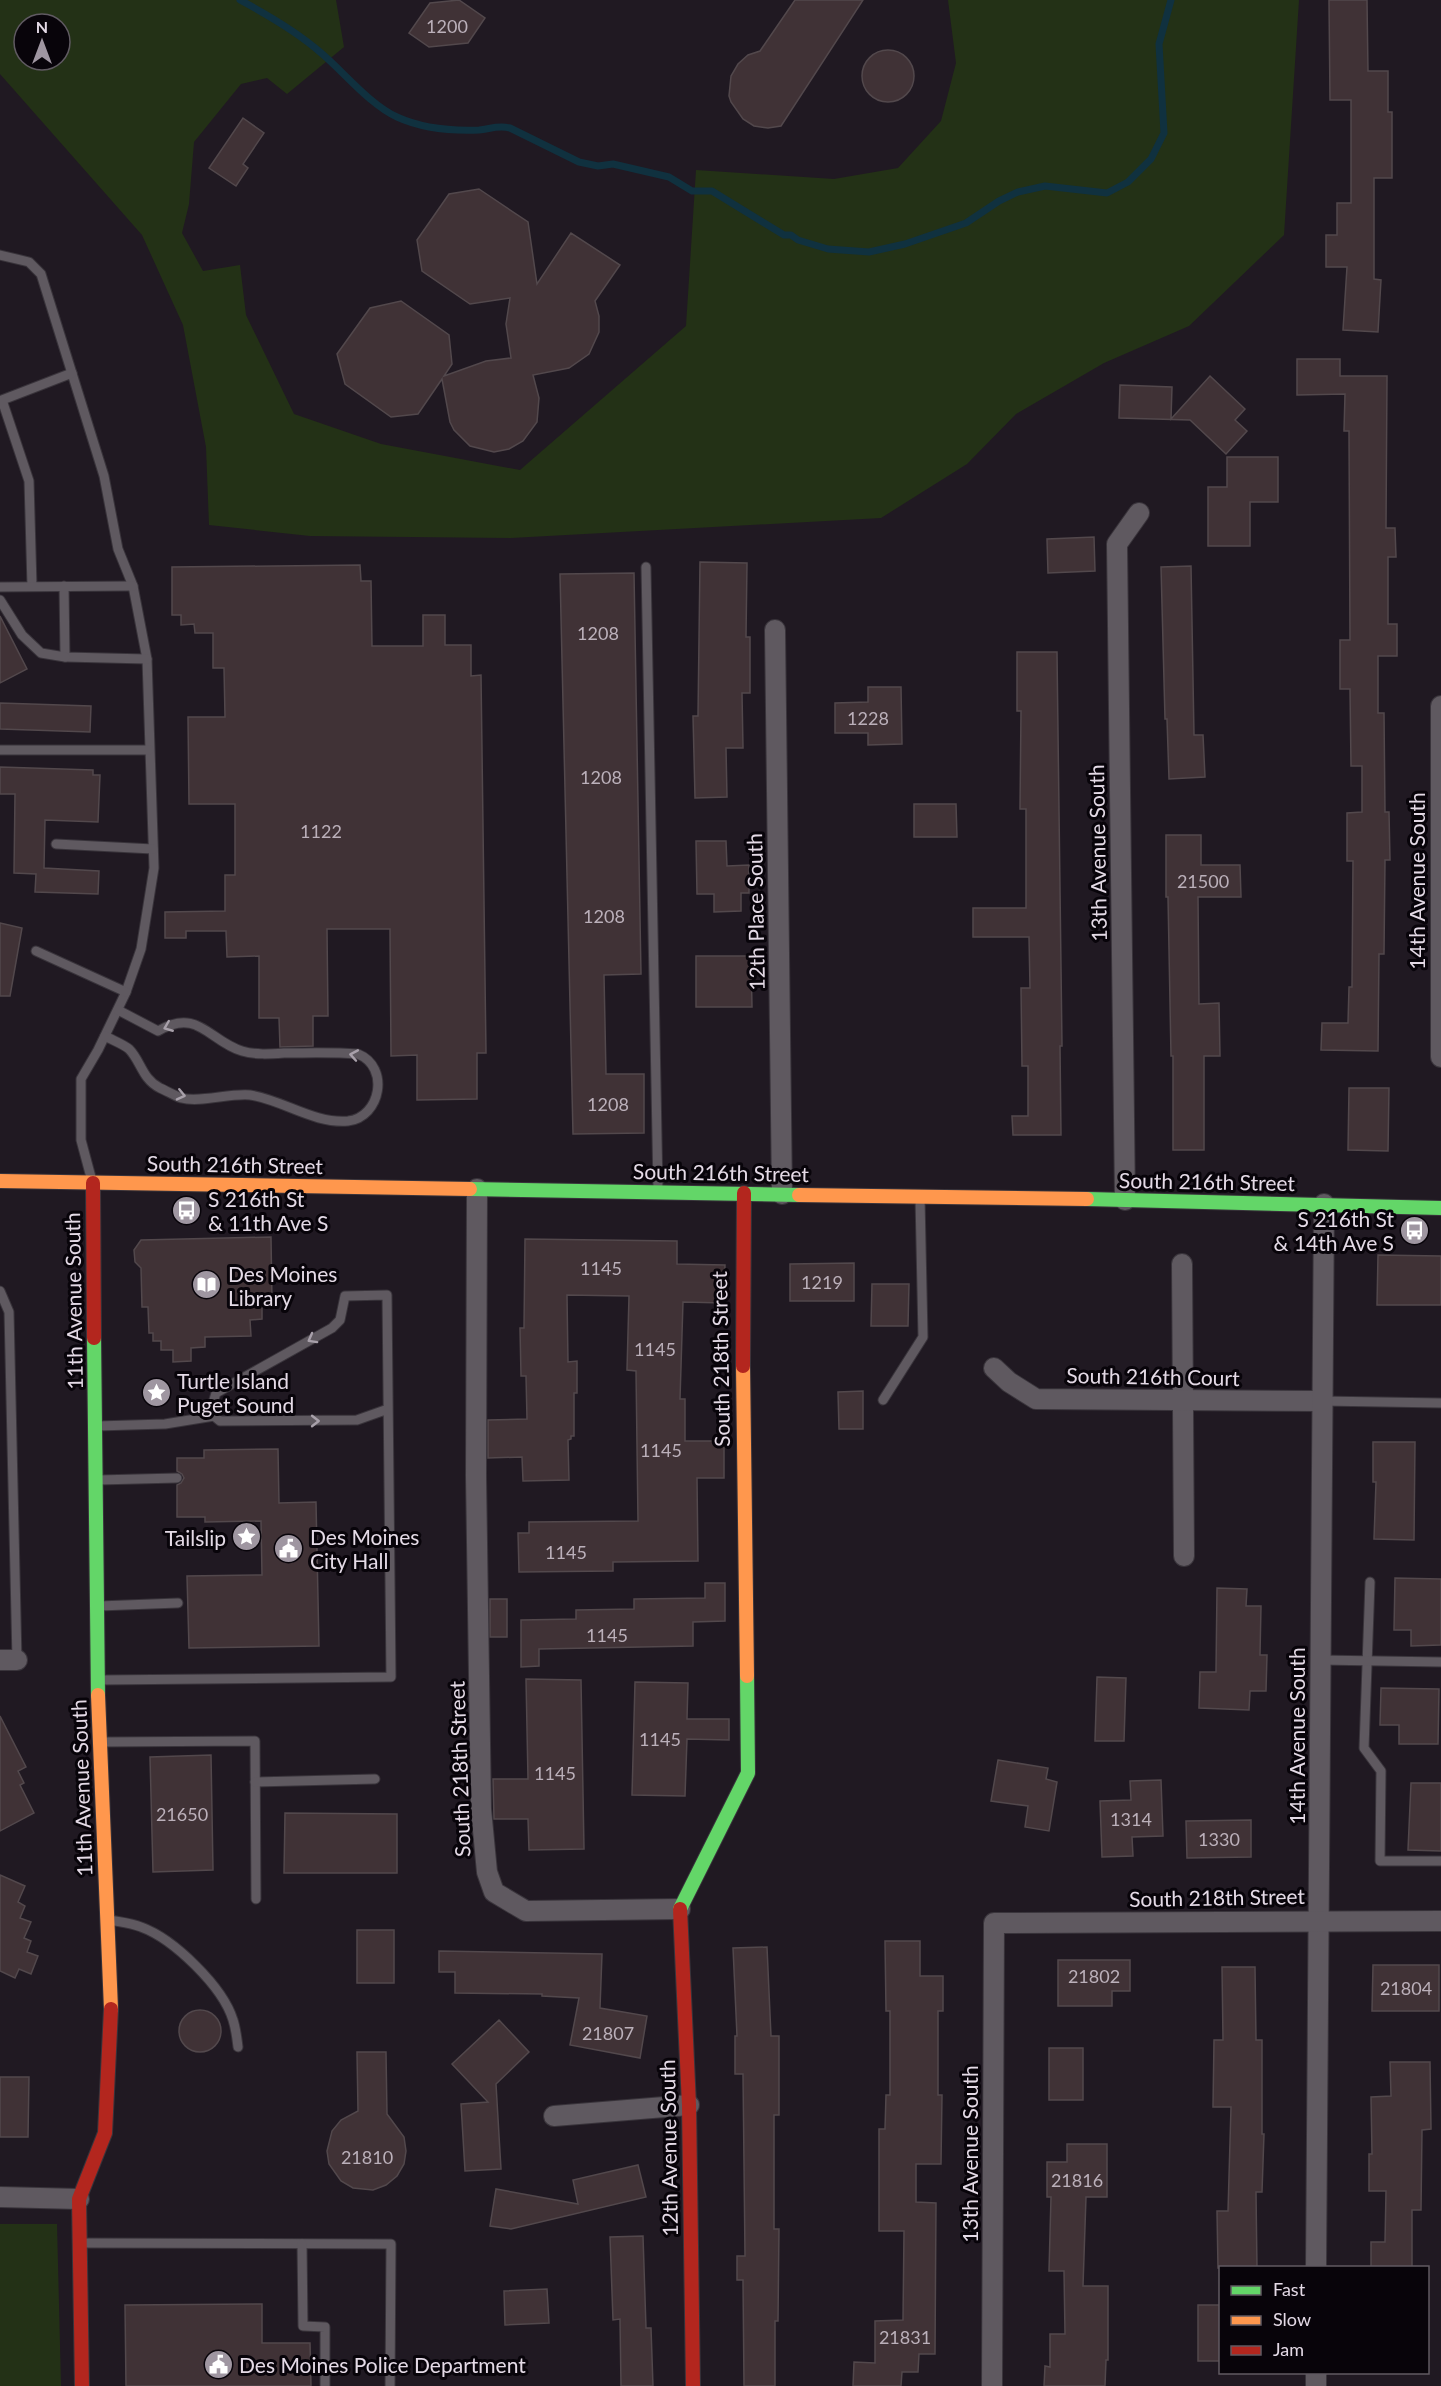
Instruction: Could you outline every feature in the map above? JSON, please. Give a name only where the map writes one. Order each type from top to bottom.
[{"type":"street","name":"13th Avenue South","points":[[1125,1200],[1117,544],[1139,513]]},
{"type":"street","name":"12th Place South","points":[[775,630],[782,1194]]},
{"type":"street","name":"14th Avenue South","points":[[1441,706],[1441,1057]]},
{"type":"street","name":"South 216th Street","points":[[0,1181],[920,1196],[1441,1208]]},
{"type":"street","name":"11th Avenue South","points":[[82,2386],[79,2199],[105,2133],[112,2025],[96,1606],[93,1183]]},
{"type":"street","name":"South 218th Street","points":[[477,1189],[476,1476],[481,1809],[487,1872],[494,1892],[526,1911],[680,1909],[748,1773],[742,1294],[744,1193]]},
{"type":"street","name":"14th Avenue South","points":[[1316,2266],[1324,1204]]},
{"type":"street","points":[[1182,1264],[1184,1556]]},
{"type":"street","name":"South 216th Court","points":[[994,1368],[1009,1382],[1036,1399],[1322,1401]]},
{"type":"street","name":"12th Avenue South","points":[[680,1909],[689,2105],[693,2386]]},
{"type":"street","name":"South 218th Street","points":[[994,1923],[1441,1921]]},
{"type":"street","name":"13th Avenue South","points":[[992,2386],[994,1923]]},
{"type":"street","points":[[554,2116],[689,2105]]},
{"type":"street","points":[[0,2197],[79,2199]]},
{"type":"lane","points":[[0,255],[29,262],[41,274],[104,476],[118,549],[133,586],[147,659],[148,750],[154,868],[141,949],[118,1010],[81,1079],[81,1140],[93,1183]]},
{"type":"lane","points":[[32,586],[29,481],[2,400],[72,373]]},
{"type":"lane","points":[[646,567],[658,1192]]},
{"type":"lane","points":[[64,586],[65,657]]},
{"type":"lane","points":[[0,587],[133,586]]},
{"type":"lane","points":[[0,600],[22,635],[41,653],[65,657],[147,659]]},
{"type":"lane","points":[[0,750],[148,750]]},
{"type":"lane","points":[[56,844],[153,849]]},
{"type":"lane","points":[[36,951],[126,992]]},
{"type":"lane","points":[[105,1036],[129,1049],[141,1071],[157,1087],[182,1098],[250,1095],[323,1119],[347,1121],[363,1117],[372,1107],[378,1089],[377,1072],[367,1058],[358,1054],[260,1054],[241,1051],[199,1027],[185,1022],[170,1024],[158,1031],[118,1010]]},
{"type":"lane","points":[[883,1400],[922,1337],[920,1196]]},
{"type":"lane","points":[[0,1291],[9,1312],[8,1660]]},
{"type":"lane","points":[[98,1680],[391,1677],[387,1295],[345,1296],[340,1320],[332,1328],[216,1393],[213,1403],[214,1416],[220,1421],[357,1420],[388,1409]]},
{"type":"lane","points":[[1322,1401],[1441,1404]]},
{"type":"lane","points":[[0,1402],[10,1402]]},
{"type":"lane","points":[[95,1426],[165,1424],[214,1416]]},
{"type":"lane","points":[[95,1480],[177,1478]]},
{"type":"lane","points":[[1370,1582],[1364,1748],[1381,1771],[1380,1861],[1441,1861]]},
{"type":"lane","points":[[96,1606],[178,1603]]},
{"type":"lane","points":[[1320,1660],[1441,1662]]},
{"type":"lane","points":[[100,1742],[255,1741],[256,1899]]},
{"type":"lane","points":[[255,1782],[375,1779]]},
{"type":"lane","points":[[108,1919],[142,1927],[169,1943],[203,1974],[225,2001],[234,2020],[238,2047]]},
{"type":"lane","points":[[80,2242],[391,2244],[390,2386]]},
{"type":"lane","points":[[302,2244],[303,2326],[326,2327],[325,2386]]},
{"type":"green space","points":[[0,0],[336,0],[344,47],[287,94],[267,78],[241,84],[194,142],[189,204],[182,233],[203,271],[240,265],[246,315],[294,414],[381,444],[520,470],[686,326],[696,170],[834,179],[898,168],[941,121],[956,63],[948,0],[1299,0],[1284,235],[1189,326],[1104,363],[1016,414],[967,464],[881,518],[511,538],[310,536],[209,525],[206,447],[183,325],[142,235],[0,74]]},
{"type":"green space","points":[[0,2224],[57,2224],[61,2386],[0,2386]]},
{"type":"building","points":[[459,0],[485,18],[468,43],[429,47],[409,33],[430,3]]},
{"type":"building","points":[[795,0],[863,0],[781,126],[768,128],[754,126],[743,119],[731,102],[729,96],[731,76],[738,64],[748,55],[760,51]]},
{"type":"building","points":[[1329,0],[1367,0],[1368,71],[1388,71],[1388,112],[1392,112],[1392,178],[1374,178],[1374,279],[1381,280],[1378,332],[1343,330],[1347,267],[1326,267],[1326,235],[1337,235],[1337,203],[1351,203],[1351,100],[1330,100]]},
{"type":"building","points":[[888,50],[902,54],[910,62],[914,76],[910,90],[902,98],[888,102],[874,98],[866,90],[862,76],[866,62],[874,54]]},
{"type":"building","points":[[243,118],[264,133],[243,164],[248,168],[236,186],[209,168]]},
{"type":"building","points":[[479,189],[528,222],[537,284],[571,233],[620,265],[595,301],[599,316],[599,332],[589,354],[569,368],[533,375],[539,398],[537,422],[523,441],[509,449],[494,452],[470,446],[454,430],[450,422],[442,379],[418,414],[391,417],[345,384],[337,354],[370,308],[401,301],[449,335],[452,364],[444,376],[486,361],[511,358],[506,324],[510,298],[470,304],[422,271],[417,240],[449,194]]},
{"type":"building","points":[[1297,359],[1340,359],[1340,376],[1387,376],[1386,528],[1395,528],[1396,557],[1388,557],[1388,624],[1397,624],[1397,656],[1378,656],[1378,713],[1384,713],[1385,812],[1389,812],[1390,860],[1385,860],[1384,954],[1379,954],[1378,1051],[1321,1050],[1322,1023],[1348,1023],[1349,987],[1352,987],[1353,861],[1347,861],[1347,813],[1362,812],[1362,766],[1351,766],[1350,689],[1340,689],[1340,640],[1350,640],[1349,431],[1344,431],[1345,394],[1297,395]]},
{"type":"building","points":[[1210,376],[1245,409],[1235,420],[1247,431],[1226,454],[1190,420],[1119,418],[1120,385],[1172,387],[1171,419]]},
{"type":"building","points":[[1227,457],[1278,457],[1278,502],[1250,502],[1250,546],[1208,546],[1208,487],[1227,487]]},
{"type":"building","points":[[1094,537],[1095,571],[1048,573],[1047,539]]},
{"type":"building","points":[[700,562],[747,563],[746,637],[750,637],[750,693],[742,693],[743,748],[726,748],[727,797],[695,798],[693,716],[698,716]]},
{"type":"building","points":[[360,565],[361,581],[371,581],[372,646],[423,646],[423,615],[445,615],[445,645],[471,645],[471,676],[481,675],[486,1053],[477,1053],[477,1099],[417,1100],[417,1055],[391,1056],[390,929],[327,929],[328,1016],[313,1016],[313,1046],[280,1047],[279,1018],[259,1018],[259,956],[227,957],[226,931],[186,931],[186,938],[165,938],[165,912],[225,911],[225,875],[235,875],[235,804],[189,804],[188,717],[225,717],[224,668],[213,668],[213,633],[195,633],[194,624],[181,625],[181,615],[172,615],[172,567]]},
{"type":"building","points":[[1191,566],[1194,735],[1203,735],[1205,777],[1169,779],[1161,567]]},
{"type":"building","points":[[634,573],[641,974],[604,975],[606,1074],[644,1074],[644,1133],[573,1134],[560,574]]},
{"type":"building","points":[[0,616],[27,669],[0,683]]},
{"type":"building","points":[[1017,652],[1057,652],[1061,1135],[1013,1135],[1012,1116],[1028,1116],[1028,1066],[1022,1066],[1021,988],[1030,988],[1029,937],[973,937],[973,908],[1026,908],[1026,809],[1020,809],[1021,711],[1017,711]]},
{"type":"building","points":[[868,687],[901,687],[902,744],[868,745],[868,733],[835,733],[835,703],[868,702]]},
{"type":"building","points":[[0,703],[91,706],[90,732],[0,729]]},
{"type":"building","points":[[0,767],[93,770],[93,775],[100,775],[98,822],[45,820],[44,868],[99,871],[98,894],[35,892],[36,874],[14,873],[15,794],[0,794]]},
{"type":"building","points":[[914,804],[956,804],[957,837],[914,837]]},
{"type":"building","points":[[1166,835],[1201,835],[1201,865],[1240,865],[1241,897],[1198,897],[1199,1004],[1219,1003],[1220,1056],[1204,1056],[1204,1150],[1173,1150],[1173,1056],[1171,1056]]},
{"type":"building","points":[[696,841],[726,841],[727,866],[749,865],[749,893],[741,893],[741,911],[714,912],[714,894],[697,894]]},
{"type":"building","points":[[0,923],[22,928],[10,996],[0,996]]},
{"type":"building","points":[[696,956],[751,956],[752,1007],[696,1007]]},
{"type":"building","points":[[1349,1088],[1389,1088],[1388,1151],[1348,1150]]},
{"type":"building","name":"Des Moines Library","points":[[271,1237],[272,1301],[262,1301],[262,1319],[250,1320],[251,1336],[205,1337],[205,1347],[191,1348],[191,1361],[173,1362],[173,1350],[161,1350],[161,1341],[153,1341],[153,1333],[149,1333],[148,1307],[142,1307],[141,1268],[135,1262],[134,1250],[141,1240]]},
{"type":"building","points":[[525,1239],[677,1241],[677,1264],[725,1265],[724,1303],[683,1302],[680,1399],[685,1399],[685,1441],[724,1441],[724,1478],[697,1478],[698,1561],[613,1562],[613,1571],[519,1572],[518,1533],[529,1533],[529,1522],[638,1521],[636,1371],[627,1370],[629,1296],[567,1295],[568,1362],[577,1361],[574,1436],[568,1440],[569,1480],[523,1481],[522,1457],[488,1458],[488,1420],[527,1419],[526,1376],[521,1376],[520,1328],[524,1328]]},
{"type":"building","points":[[1378,1255],[1441,1256],[1441,1305],[1377,1305]]},
{"type":"building","points":[[854,1263],[854,1301],[790,1301],[790,1264]]},
{"type":"building","points":[[872,1284],[909,1284],[908,1326],[871,1326]]},
{"type":"building","points":[[863,1391],[863,1429],[839,1429],[838,1392]]},
{"type":"building","points":[[1373,1442],[1415,1442],[1414,1540],[1374,1539],[1376,1482],[1373,1482]]},
{"type":"building","name":"Des Moines City Hall","points":[[278,1449],[279,1503],[316,1502],[319,1646],[189,1648],[187,1576],[262,1575],[261,1521],[205,1522],[205,1517],[177,1517],[177,1485],[184,1478],[177,1471],[177,1458],[204,1458],[204,1450]]},
{"type":"building","points":[[1395,1578],[1441,1579],[1441,1645],[1411,1646],[1411,1630],[1394,1630]]},
{"type":"building","points":[[705,1583],[725,1583],[725,1621],[693,1622],[693,1646],[539,1649],[539,1666],[521,1667],[521,1620],[576,1619],[576,1610],[634,1609],[634,1599],[705,1598]]},
{"type":"building","points":[[1217,1588],[1247,1589],[1246,1606],[1261,1606],[1260,1655],[1267,1655],[1266,1691],[1250,1691],[1249,1710],[1199,1708],[1200,1672],[1216,1672]]},
{"type":"building","points":[[490,1599],[507,1599],[507,1637],[490,1637]]},
{"type":"building","points":[[1097,1677],[1126,1678],[1124,1741],[1095,1741]]},
{"type":"building","points":[[526,1679],[581,1680],[584,1849],[529,1850],[528,1819],[494,1819],[493,1779],[528,1779]]},
{"type":"building","points":[[635,1682],[688,1683],[687,1719],[729,1719],[729,1740],[687,1739],[685,1796],[632,1795]]},
{"type":"building","points":[[1381,1688],[1439,1689],[1438,1744],[1399,1744],[1399,1725],[1380,1725]]},
{"type":"building","points":[[0,1716],[26,1767],[18,1771],[24,1783],[20,1785],[34,1813],[0,1831]]},
{"type":"building","points":[[211,1755],[213,1870],[153,1872],[150,1757]]},
{"type":"building","points":[[998,1760],[1048,1768],[1046,1779],[1057,1782],[1049,1831],[1025,1827],[1028,1806],[991,1801]]},
{"type":"building","points":[[1161,1780],[1163,1836],[1132,1837],[1133,1856],[1102,1857],[1100,1801],[1131,1800],[1130,1781]]},
{"type":"building","points":[[1411,1783],[1441,1783],[1441,1851],[1408,1850]]},
{"type":"building","points":[[285,1813],[397,1814],[397,1873],[284,1873]]},
{"type":"building","points":[[1251,1820],[1251,1857],[1187,1858],[1186,1821]]},
{"type":"building","points":[[0,1875],[25,1886],[18,1902],[25,1906],[20,1918],[31,1922],[24,1938],[31,1941],[27,1952],[38,1956],[31,1974],[19,1969],[15,1978],[0,1971]]},
{"type":"building","points":[[357,1930],[394,1930],[394,1983],[357,1983]]},
{"type":"building","points":[[885,1941],[920,1941],[920,1976],[943,1976],[943,2011],[938,2011],[938,2095],[942,2095],[941,2164],[916,2164],[916,2202],[936,2203],[935,2354],[919,2354],[918,2372],[902,2372],[901,2386],[853,2386],[854,2362],[875,2363],[875,2321],[903,2320],[904,2231],[879,2231],[879,2129],[885,2129],[886,2095],[890,2095],[890,2011],[886,2011]]},
{"type":"building","points":[[767,1947],[771,2036],[779,2036],[779,2115],[774,2115],[774,2229],[779,2229],[775,2386],[744,2386],[743,2280],[737,2280],[737,2256],[745,2256],[743,2074],[735,2074],[735,2036],[737,2036],[733,1948]]},
{"type":"building","points":[[439,1951],[602,1954],[600,2008],[647,2016],[640,2058],[570,2045],[579,1998],[542,1996],[542,1994],[455,1993],[455,1972],[439,1972]]},
{"type":"building","points":[[1058,1960],[1130,1960],[1130,1991],[1112,1991],[1112,2006],[1058,2006]]},
{"type":"building","points":[[1373,1965],[1439,1965],[1439,2011],[1372,2011]]},
{"type":"building","points":[[1222,1967],[1255,1967],[1256,2040],[1262,2040],[1262,2134],[1264,2134],[1262,2192],[1256,2192],[1257,2266],[1219,2266],[1218,2268],[1217,2211],[1228,2211],[1231,2107],[1213,2107],[1214,2040],[1223,2040]]},
{"type":"building","points":[[200,2010],[215,2016],[221,2031],[215,2046],[200,2052],[185,2046],[179,2031],[185,2016]]},
{"type":"building","points":[[499,2020],[529,2052],[496,2084],[501,2169],[465,2171],[461,2104],[488,2102],[452,2064]]},
{"type":"building","points":[[1049,2048],[1083,2048],[1083,2100],[1049,2100]]},
{"type":"building","points":[[357,2052],[386,2052],[387,2114],[404,2137],[406,2151],[404,2164],[397,2176],[386,2185],[373,2190],[353,2188],[341,2181],[329,2164],[327,2151],[332,2131],[341,2120],[358,2111]]},
{"type":"building","points":[[1390,2062],[1430,2062],[1431,2129],[1422,2130],[1421,2210],[1412,2210],[1412,2266],[1371,2266],[1371,2242],[1385,2242],[1386,2191],[1369,2191],[1369,2154],[1372,2154],[1371,2097],[1391,2096]]},
{"type":"building","points":[[0,2077],[29,2077],[28,2137],[0,2137]]},
{"type":"building","points":[[1067,2144],[1107,2144],[1107,2197],[1086,2197],[1083,2286],[1108,2286],[1108,2360],[1106,2360],[1105,2386],[1044,2386],[1045,2366],[1050,2367],[1050,2334],[1065,2334],[1064,2271],[1049,2271],[1051,2197],[1047,2197],[1047,2162],[1067,2162]]},
{"type":"building","points":[[638,2165],[646,2197],[511,2229],[490,2226],[496,2189],[578,2204],[573,2180]]},
{"type":"building","points":[[643,2236],[646,2328],[651,2328],[653,2386],[621,2386],[620,2319],[613,2320],[610,2237]]},
{"type":"building","points":[[547,2289],[549,2323],[505,2325],[504,2291]]},
{"type":"building","name":"Des Moines Police Department","points":[[262,2304],[262,2343],[310,2343],[311,2386],[126,2386],[125,2305]]},
{"type":"building","points":[[1198,2305],[1219,2305],[1219,2361],[1198,2361]]},
{"type":"waterway","points":[[240,0],[311,44],[377,104],[406,121],[448,129],[510,128],[579,162],[598,166],[613,164],[669,177],[692,191],[712,191],[784,235],[791,235],[798,240],[828,249],[869,252],[905,244],[966,223],[999,201],[1018,192],[1045,186],[1107,193],[1128,182],[1151,159],[1164,133],[1159,44],[1171,0]]},
{"type":"traffic: fast","points":[[470,1189],[799,1195]]},
{"type":"traffic: fast","points":[[1087,1199],[1441,1208]]},
{"type":"traffic: fast","points":[[94,1338],[98,1695]]},
{"type":"traffic: fast","points":[[680,1909],[748,1773],[747,1676]]},
{"type":"traffic: slow","points":[[0,1181],[470,1189]]},
{"type":"traffic: slow","points":[[799,1195],[1087,1199]]},
{"type":"traffic: slow","points":[[743,1366],[747,1676]]},
{"type":"traffic: slow","points":[[98,1695],[111,2009]]},
{"type":"traffic: jam","points":[[93,1183],[94,1338]]},
{"type":"traffic: jam","points":[[743,1366],[744,1193]]},
{"type":"traffic: jam","points":[[680,1909],[689,2105],[693,2386]]},
{"type":"traffic: jam","points":[[82,2386],[79,2199],[105,2133],[111,2009]]},
{"type":"place","name":"S 216th St & 11th Ave S","points":[[187,1210]]},
{"type":"place","name":"S 216th St & 14th Ave S","points":[[1415,1230]]},
{"type":"place","name":"Des Moines Library","points":[[207,1285]]},
{"type":"place","name":"Turtle Island Puget Sound","points":[[156,1392]]},
{"type":"place","name":"Tailslip","points":[[247,1537]]},
{"type":"place","name":"Des Moines City Hall","points":[[289,1548]]},
{"type":"place","name":"Des Moines Police Department","points":[[218,2364]]}]
